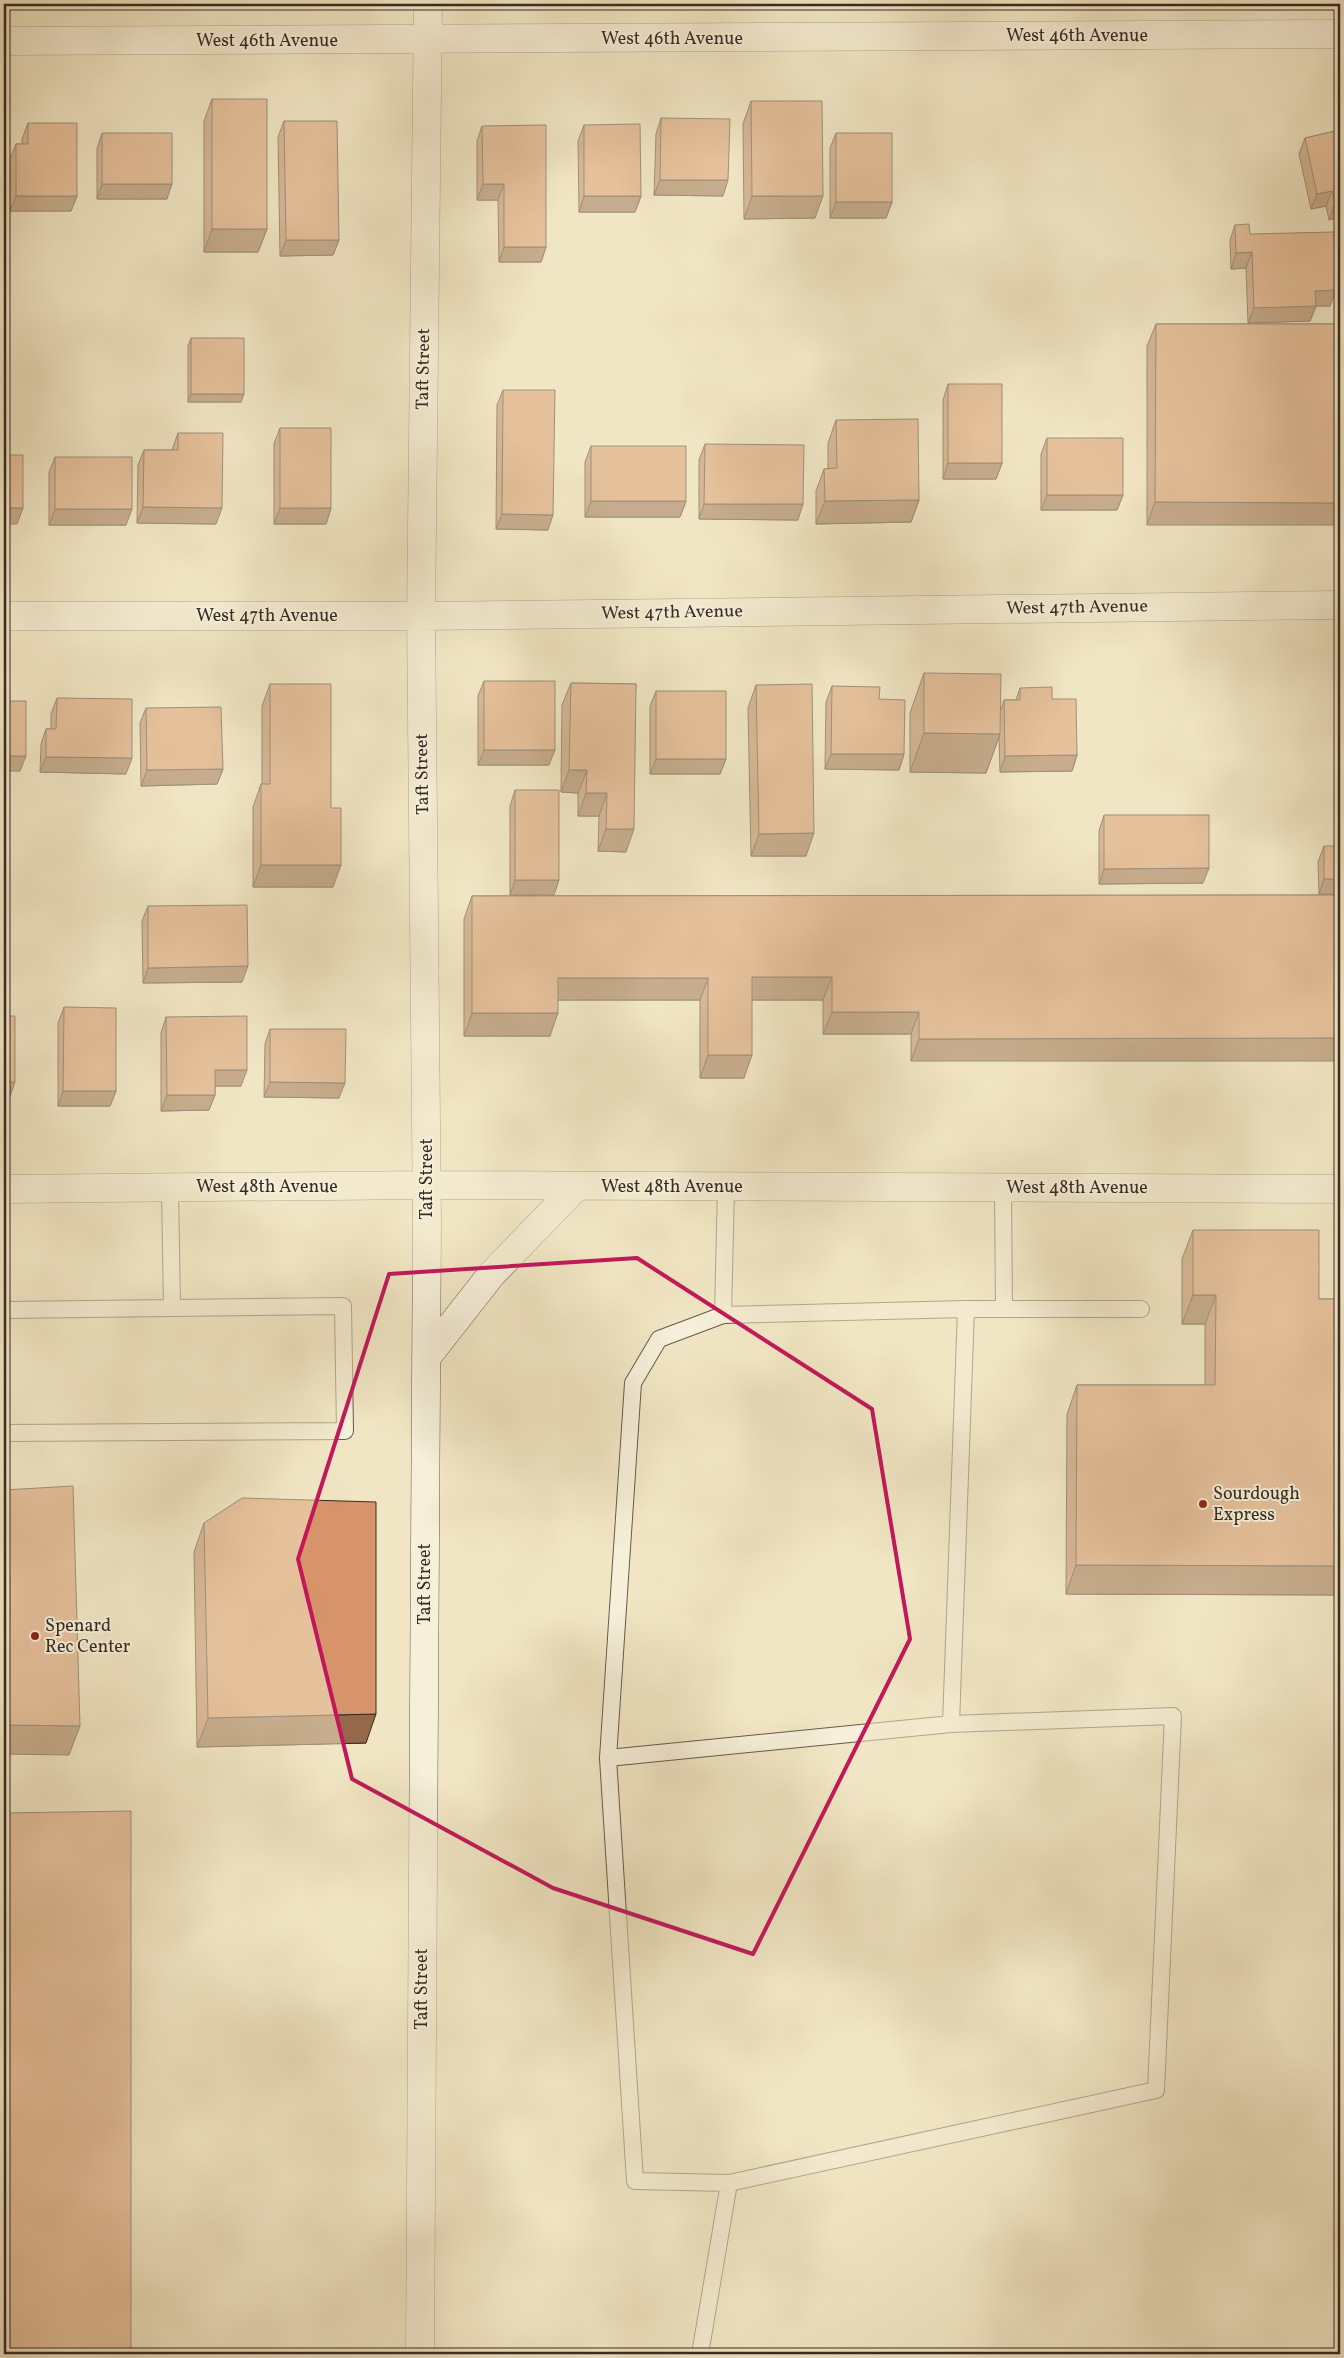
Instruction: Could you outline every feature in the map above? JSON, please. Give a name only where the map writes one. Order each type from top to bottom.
[{"type":"street","name":"Taft Street","points":[[420,2354],[427,1186],[421,616],[428,4]]},
{"type":"street","name":"West 46th Avenue","points":[[4,41],[1340,34]]},
{"type":"street","name":"West 47th Avenue","points":[[4,616],[421,616],[1340,605]]},
{"type":"street","name":"West 48th Avenue","points":[[4,1189],[427,1186],[1340,1189]]},
{"type":"street","points":[[426,1358],[490,1275],[577,1186]]},
{"type":"lane","points":[[170,1187],[172,1308]]},
{"type":"lane","points":[[723,1315],[726,1187]]},
{"type":"lane","points":[[1003,1188],[1004,1310]]},
{"type":"lane","points":[[4,1310],[343,1306],[345,1431],[4,1433]]},
{"type":"lane","points":[[951,1724],[966,1309]]},
{"type":"lane","points":[[608,1758],[951,1724],[1172,1716],[1156,2090],[728,2183],[635,2182],[608,1758],[633,1383],[659,1339],[723,1315],[966,1309],[1142,1310]]},
{"type":"lane","points":[[700,2354],[728,2183]]},
{"type":"highlighted area","points":[[637,1258],[872,1409],[910,1639],[753,1954],[553,1888],[352,1779],[298,1559],[389,1274]]},
{"type":"building","points":[[212,99],[267,99],[267,229],[212,229]]},
{"type":"building","points":[[751,101],[822,101],[823,196],[752,196]]},
{"type":"building","points":[[661,118],[730,119],[728,180],[660,180]]},
{"type":"building","points":[[284,121],[337,121],[339,240],[286,240]]},
{"type":"building","points":[[28,123],[77,123],[77,196],[16,196],[16,144],[28,144]]},
{"type":"building","points":[[640,124],[641,196],[584,196],[584,125]]},
{"type":"building","points":[[546,125],[546,247],[504,247],[504,184],[483,184],[482,126]]},
{"type":"building","points":[[1340,130],[1340,203],[1335,204],[1332,191],[1317,194],[1305,138]]},
{"type":"building","points":[[102,133],[172,133],[172,184],[102,184]]},
{"type":"building","points":[[836,133],[892,133],[892,202],[836,202]]},
{"type":"building","points":[[1249,224],[1250,234],[1334,232],[1336,290],[1315,291],[1316,306],[1254,308],[1252,252],[1236,253],[1235,225]]},
{"type":"building","points":[[1156,324],[1340,324],[1340,503],[1155,502]]},
{"type":"building","points":[[191,338],[244,338],[244,394],[191,394]]},
{"type":"building","points":[[948,384],[1002,384],[1002,463],[948,463]]},
{"type":"building","points":[[503,390],[555,390],[553,515],[502,514]]},
{"type":"building","points":[[918,419],[919,500],[825,501],[824,469],[837,468],[836,420]]},
{"type":"building","points":[[280,428],[331,428],[331,508],[280,508]]},
{"type":"building","points":[[178,433],[223,433],[222,508],[143,507],[144,450],[178,450]]},
{"type":"building","points":[[1047,438],[1123,438],[1123,495],[1047,495]]},
{"type":"building","points":[[705,444],[804,445],[803,504],[704,504]]},
{"type":"building","points":[[591,446],[686,446],[686,501],[591,501]]},
{"type":"building","points":[[4,455],[23,455],[23,508],[4,508]]},
{"type":"building","points":[[55,457],[132,457],[132,509],[55,509]]},
{"type":"building","points":[[924,673],[1001,674],[1000,734],[924,733]]},
{"type":"building","points":[[484,681],[555,681],[555,750],[484,750]]},
{"type":"building","points":[[571,683],[636,684],[634,829],[606,829],[607,793],[586,793],[587,770],[569,770]]},
{"type":"building","points":[[270,684],[331,684],[331,808],[341,808],[341,865],[261,865],[261,784],[270,784]]},
{"type":"building","points":[[812,684],[814,833],[759,834],[756,685]]},
{"type":"building","points":[[832,686],[880,687],[879,699],[905,700],[904,754],[831,754]]},
{"type":"building","points":[[1052,687],[1052,699],[1076,699],[1077,755],[1005,756],[1004,700],[1020,700],[1020,688]]},
{"type":"building","points":[[656,691],[726,691],[726,759],[656,759]]},
{"type":"building","points":[[57,698],[132,699],[132,758],[46,757],[46,729],[56,729]]},
{"type":"building","points":[[4,701],[26,701],[26,756],[4,756]]},
{"type":"building","points":[[221,707],[223,769],[147,770],[146,708]]},
{"type":"building","points":[[515,790],[559,790],[559,880],[515,880]]},
{"type":"building","points":[[1104,815],[1209,815],[1209,868],[1104,869]]},
{"type":"building","points":[[1324,846],[1340,846],[1340,879],[1324,879]]},
{"type":"building","points":[[1340,895],[1340,1038],[919,1039],[919,1012],[832,1012],[832,977],[752,977],[752,1055],[708,1055],[708,978],[558,978],[558,1013],[472,1013],[472,896]]},
{"type":"building","points":[[247,905],[248,966],[148,968],[148,906]]},
{"type":"building","points":[[64,1007],[116,1008],[116,1091],[63,1091]]},
{"type":"building","points":[[4,1016],[15,1016],[15,1082],[4,1082]]},
{"type":"building","points":[[247,1016],[247,1070],[215,1070],[215,1095],[167,1095],[166,1017]]},
{"type":"building","points":[[270,1029],[346,1029],[345,1083],[270,1082]]},
{"type":"building","name":"Sourdough Express","points":[[1193,1230],[1319,1230],[1319,1299],[1340,1299],[1340,1566],[1076,1565],[1077,1385],[1215,1385],[1216,1295],[1193,1295]]},
{"type":"building","name":"Spenard Rec Center","points":[[73,1486],[80,1726],[4,1725],[4,1490]]},
{"type":"building","points":[[242,1498],[376,1502],[376,1714],[208,1718],[204,1523]]},
{"type":"building","points":[[131,1811],[131,2350],[4,2354],[4,1813]]},
{"type":"place","name":"Sourdough Express","points":[[1203,1504]]},
{"type":"place","name":"Spenard Rec Center","points":[[35,1636]]}]
